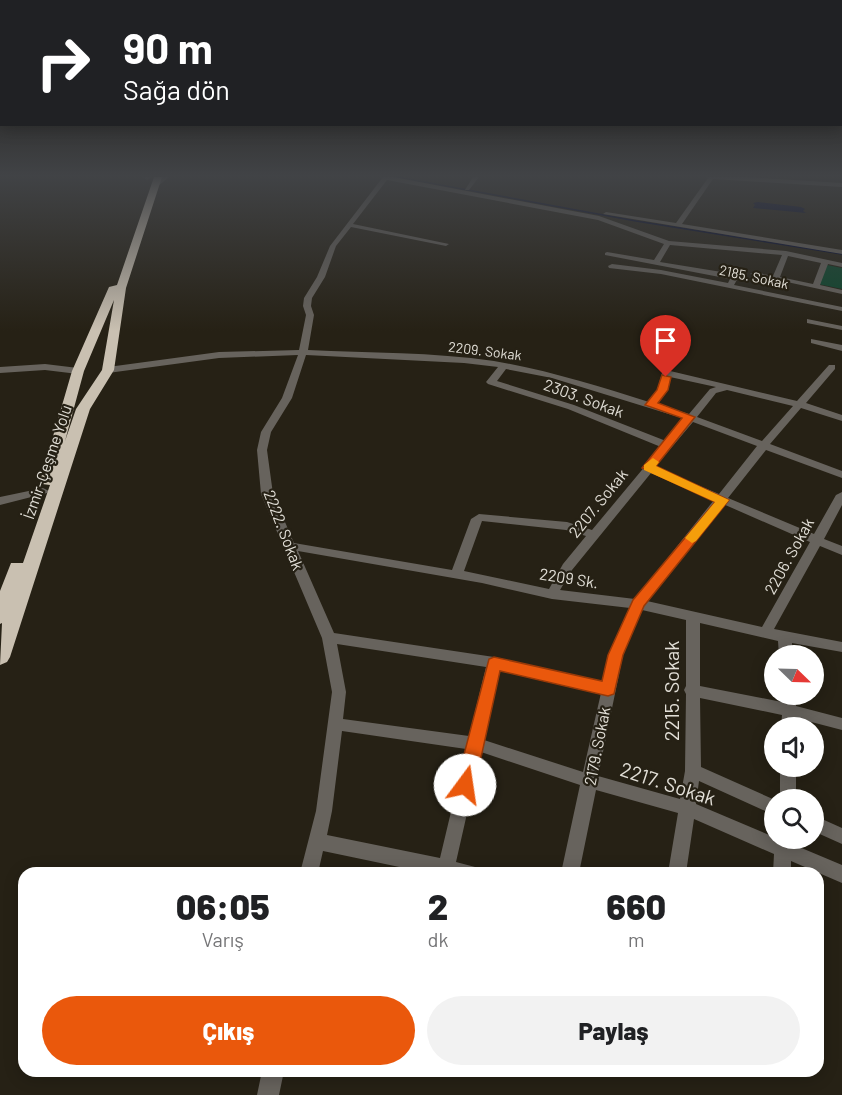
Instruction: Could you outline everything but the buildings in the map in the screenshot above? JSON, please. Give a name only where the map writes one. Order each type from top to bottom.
[{"type":"highway","name":"İzmir-Çeşme Yolu","points":[[0,617],[43,491],[78,371],[107,307],[131,228]]},
{"type":"highway","name":"İzmir-Çeşme Yolu","points":[[0,657],[82,409],[108,370],[121,288],[141,228]]},
{"type":"highway","points":[[78,371],[81,376],[93,378],[108,370]]},
{"type":"street","name":"2222. Sokak","points":[[310,867],[324,811],[339,692],[329,638],[267,494],[262,450],[266,432],[287,398],[303,352],[310,315],[307,306],[308,298],[321,277],[333,246],[347,228]]},
{"type":"street","points":[[365,228],[446,244]]},
{"type":"street","points":[[628,228],[668,243],[786,253],[842,266]]},
{"type":"street","points":[[697,228],[842,252]]},
{"type":"street","points":[[656,262],[668,243]]},
{"type":"street","points":[[776,278],[786,253]]},
{"type":"street","points":[[607,254],[731,276],[734,278],[730,286]]},
{"type":"street","points":[[816,286],[825,262]]},
{"type":"street","points":[[661,272],[665,263]]},
{"type":"street","name":"2185. Sokak","points":[[612,266],[661,272],[842,309]]},
{"type":"street","points":[[754,274],[842,292]]},
{"type":"street","points":[[817,304],[812,318],[842,328]]},
{"type":"street","points":[[814,341],[842,348]]},
{"type":"street","name":"2209. Sokak","points":[[108,370],[219,355],[303,352],[464,360],[554,376],[651,405],[689,417],[842,476]]},
{"type":"street","name":"2303. Sokak","points":[[504,366],[491,382],[582,411],[666,445]]},
{"type":"street","points":[[0,370],[45,367],[78,371]]},
{"type":"street","name":"2179. Sokak","points":[[571,867],[615,655],[638,604],[723,500],[764,445],[808,394],[839,367]]},
{"type":"street","points":[[651,405],[662,390],[666,373],[799,404],[842,418]]},
{"type":"street","name":"2207. Sokak","points":[[552,594],[567,567],[689,417],[713,391],[724,388]]},
{"type":"street","points":[[648,468],[842,551]]},
{"type":"street","points":[[0,501],[43,491]]},
{"type":"street","name":"2206. Sokak","points":[[765,633],[842,495]]},
{"type":"street","points":[[457,574],[477,519],[483,517],[567,526],[593,534]]},
{"type":"street","name":"2209 Sk.","points":[[290,546],[457,574],[552,594],[638,604],[765,633],[842,647]]},
{"type":"street","name":"2215. Sokak","points":[[678,867],[693,771],[691,690],[693,617]]},
{"type":"street","points":[[785,636],[785,645]]},
{"type":"street","points":[[329,638],[494,663],[608,689]]},
{"type":"street","points":[[446,867],[494,663]]},
{"type":"street","points":[[691,690],[764,699]]},
{"type":"street","points":[[796,705],[842,724]]},
{"type":"street","name":"2217. Sokak","points":[[335,724],[476,744],[590,781],[686,808],[764,836]]},
{"type":"street","points":[[693,771],[764,803]]},
{"type":"street","points":[[824,828],[842,836]]},
{"type":"street","points":[[317,841],[428,867]]},
{"type":"street","points":[[782,867],[783,849]]},
{"type":"street","name":"2217. Sokak","points":[[794,849],[842,874]]},
{"type":"street","points":[[268,1095],[272,1077]]},
{"type":"green space","points":[[827,265],[842,268],[842,289],[818,284]]},
{"type":"waterway","points":[[680,228],[842,254]]},
{"type":"slow traffic","points":[[653,462],[648,468],[723,500],[692,538]]},
{"type":"route","points":[[465,785],[494,663],[608,689],[615,655],[638,604],[723,500],[648,468],[689,417],[651,405],[665,385],[666,377]]}]
